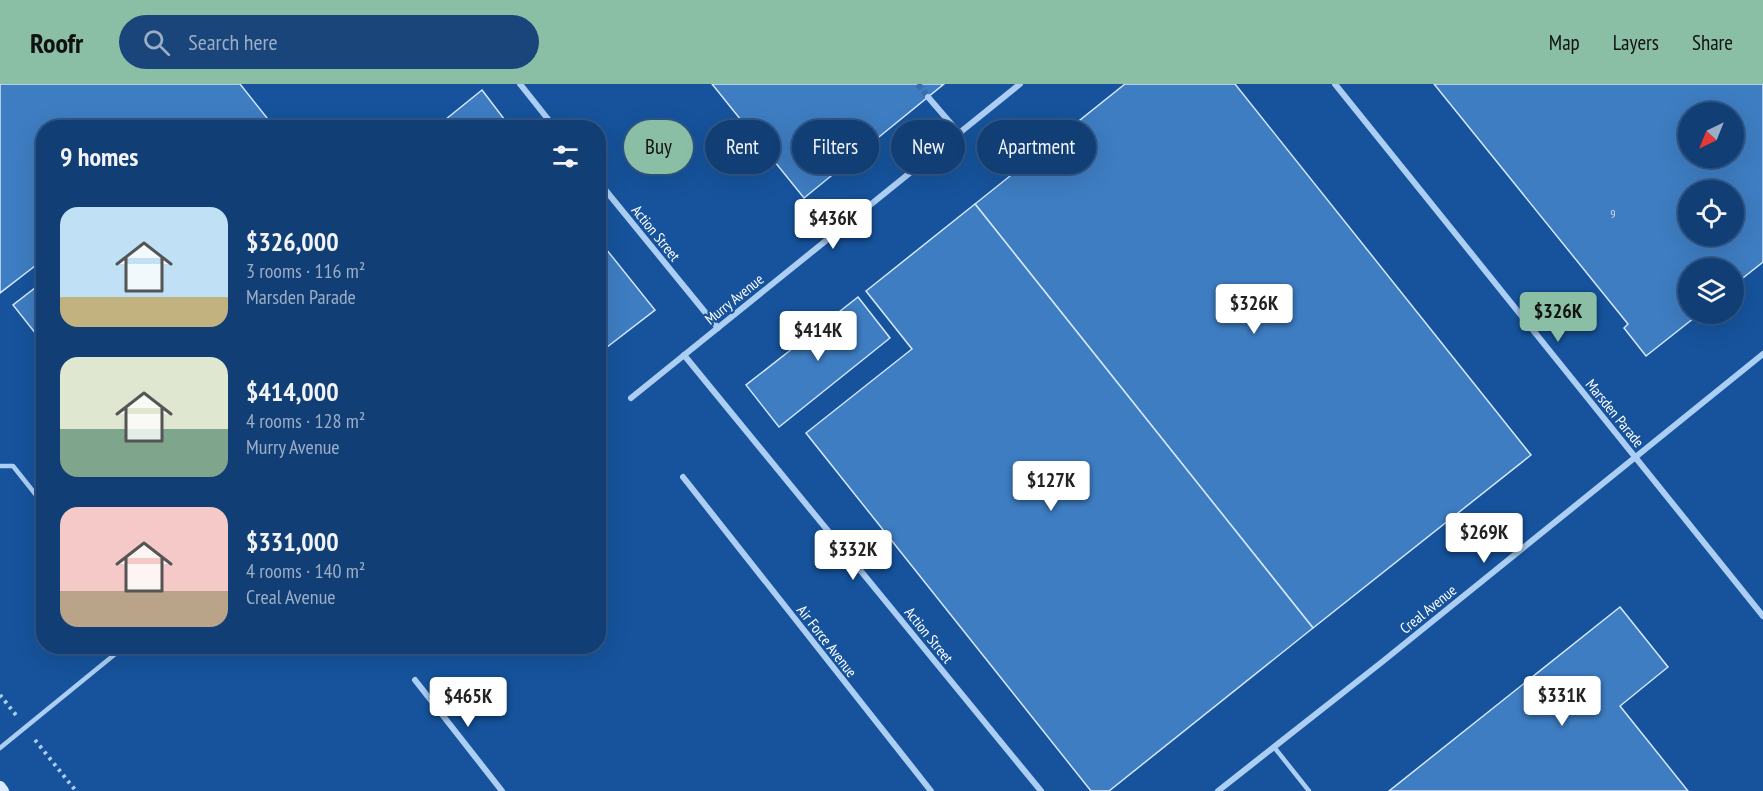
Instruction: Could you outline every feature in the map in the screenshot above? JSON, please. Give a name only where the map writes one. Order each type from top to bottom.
[{"type":"street","points":[[520,84],[549,120]]},
{"type":"street","name":"Murry Avenue","points":[[965,128],[1020,84]]},
{"type":"street","name":"Marsden Parade","points":[[1335,84],[1763,616]]},
{"type":"street","points":[[928,97],[948,120]]},
{"type":"street","name":"Murry Avenue","points":[[631,398],[908,174]]},
{"type":"street","name":"Action Street","points":[[606,191],[718,328]]},
{"type":"street","name":"Creal Avenue","points":[[1218,791],[1763,354]]},
{"type":"street","name":"Action Street","points":[[684,355],[1041,791]]},
{"type":"street","name":"Air Force Avenue","points":[[683,477],[931,791]]},
{"type":"street","points":[[415,680],[502,791]]},
{"type":"street","points":[[0,787],[3,791]]},
{"type":"lane","points":[[0,466],[13,466],[36,495]]},
{"type":"lane","points":[[0,748],[114,654]]},
{"type":"lane","points":[[1274,747],[1309,791]]},
{"type":"path","points":[[0,695],[76,791]]},
{"type":"building","points":[[0,84],[240,84],[269,120],[36,120],[36,265],[0,293]]},
{"type":"building","points":[[712,84],[944,84],[900,120],[891,120],[891,127],[879,137],[879,120],[792,120],[792,174],[833,174],[804,198],[780,168],[780,120],[741,120]]},
{"type":"building","points":[[1125,84],[1235,84],[1531,455],[1313,628],[975,204],[1012,174],[1096,174],[1096,120],[1080,120]]},
{"type":"building","points":[[1434,84],[1763,84],[1763,262],[1744,277],[1744,258],[1678,258],[1678,324],[1686,324],[1646,356],[1624,328],[1628,324]]},
{"type":"building","points":[[482,90],[505,120],[445,120]]},
{"type":"building","points":[[975,204],[1313,628],[1109,791],[1091,791],[806,433],[912,349],[866,291]]},
{"type":"building","points":[[606,249],[655,310],[606,348]]},
{"type":"building","points":[[36,287],[36,334],[13,305]]},
{"type":"building","points":[[858,297],[890,338],[779,427],[746,385]]},
{"type":"building","points":[[1620,607],[1668,667],[1620,706],[1688,791],[1389,791]]},
{"type":"tunnel","points":[[918,84],[928,97]]}]
